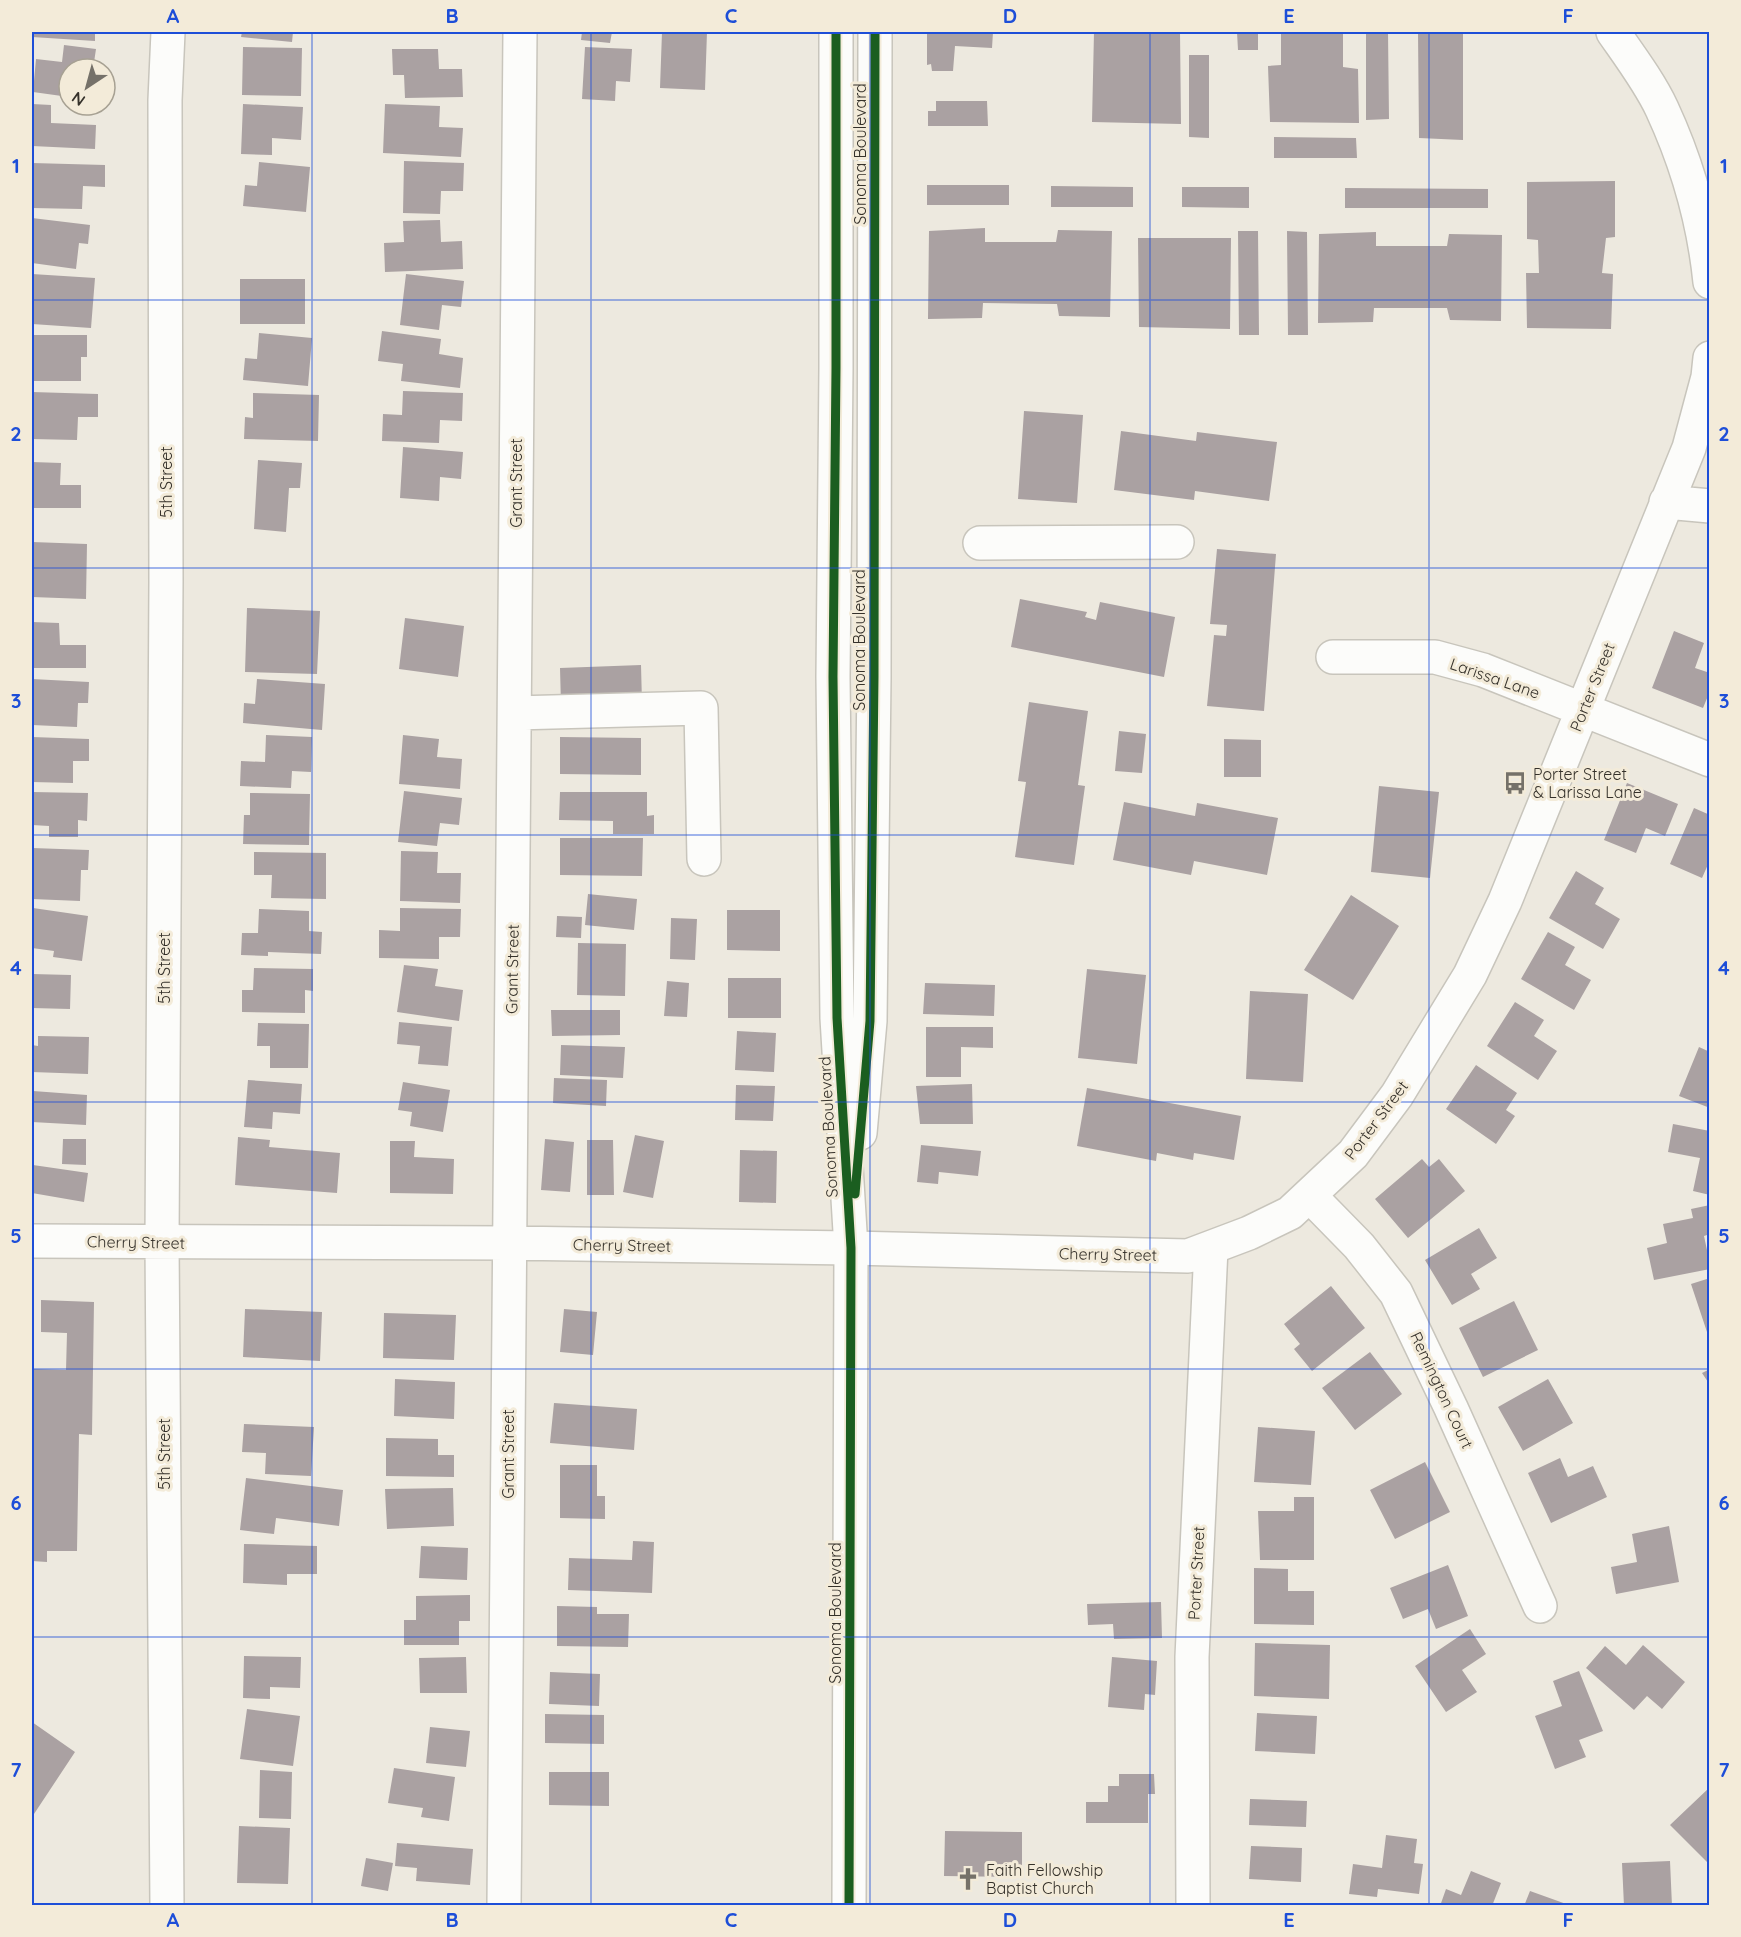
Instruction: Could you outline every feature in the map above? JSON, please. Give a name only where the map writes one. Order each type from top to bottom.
[{"type":"street","name":"5th Street","points":[[167,1905],[162,1242],[166,580],[165,100],[168,32]]},
{"type":"street","name":"Grant Street","points":[[504,1905],[519,32]]},
{"type":"street","name":"Sonoma Boulevard","points":[[836,32],[833,677],[836,995],[851,1248],[849,1905]]},
{"type":"street","name":"Sonoma Boulevard","points":[[851,1248],[870,1021],[874,677],[875,32]]},
{"type":"street","points":[[1613,32],[1661,107],[1682,157],[1707,251],[1710,282]]},
{"type":"street","name":"Porter Street","points":[[1193,1905],[1192,1657],[1211,1248],[1290,1213],[1353,1154],[1397,1095],[1470,975],[1505,901],[1689,448],[1708,377],[1710,358]]},
{"type":"street","points":[[1666,502],[1710,506]]},
{"type":"street","points":[[980,543],[1177,542]]},
{"type":"street","name":"Larissa Lane","points":[[1333,657],[1435,657],[1483,670],[1710,760]]},
{"type":"street","points":[[515,713],[701,708],[704,859]]},
{"type":"street","name":"Remington Court","points":[[1310,1196],[1359,1246],[1396,1293],[1451,1408],[1540,1606]]},
{"type":"street","name":"Cherry Street","points":[[32,1241],[851,1248],[1188,1256],[1211,1248]]},
{"type":"building","points":[[32,32],[95,32],[95,41],[32,37]]},
{"type":"building","points":[[242,32],[293,32],[292,42],[241,37]]},
{"type":"building","points":[[582,32],[612,32],[610,43],[581,40]]},
{"type":"building","points":[[662,32],[707,32],[705,90],[660,88]]},
{"type":"building","points":[[927,32],[993,32],[992,48],[955,46],[953,71],[932,71],[931,64],[927,65]]},
{"type":"building","points":[[1094,32],[1180,32],[1181,124],[1092,122]]},
{"type":"building","points":[[1237,32],[1258,32],[1258,50],[1238,50]]},
{"type":"building","points":[[1281,32],[1343,32],[1343,67],[1358,69],[1359,123],[1270,122],[1268,66],[1281,65]]},
{"type":"building","points":[[1366,32],[1388,32],[1389,119],[1366,120]]},
{"type":"building","points":[[1418,32],[1463,32],[1463,140],[1419,138]]},
{"type":"building","points":[[64,45],[96,49],[95,57],[63,57]]},
{"type":"building","points":[[243,47],[302,48],[301,96],[242,95]]},
{"type":"building","points":[[585,47],[632,49],[630,82],[616,81],[615,101],[582,99]]},
{"type":"building","points":[[392,49],[438,49],[439,69],[462,69],[463,97],[405,98],[404,75],[393,75]]},
{"type":"building","points":[[1189,55],[1209,55],[1209,138],[1189,137]]},
{"type":"building","points":[[36,59],[57,61],[57,95],[33,92]]},
{"type":"building","points":[[936,101],[987,101],[988,126],[928,126],[928,111],[936,111]]},
{"type":"building","points":[[32,104],[51,105],[51,123],[96,125],[95,149],[32,146]]},
{"type":"building","points":[[243,104],[303,107],[301,140],[272,138],[272,155],[241,154]]},
{"type":"building","points":[[385,104],[440,106],[439,127],[463,128],[461,157],[383,153]]},
{"type":"building","points":[[1274,137],[1356,138],[1357,158],[1274,158]]},
{"type":"building","points":[[404,161],[464,163],[463,191],[441,191],[440,214],[403,213]]},
{"type":"building","points":[[259,162],[310,167],[306,212],[243,206],[245,185],[257,186]]},
{"type":"building","points":[[32,163],[105,165],[105,187],[83,186],[82,209],[32,208]]},
{"type":"building","points":[[1615,181],[1615,237],[1606,238],[1602,273],[1613,274],[1611,329],[1527,328],[1526,273],[1539,273],[1538,240],[1527,239],[1527,182]]},
{"type":"building","points":[[927,185],[1009,185],[1009,205],[927,205]]},
{"type":"building","points":[[1051,186],[1133,187],[1133,207],[1051,207]]},
{"type":"building","points":[[1182,187],[1249,187],[1249,208],[1182,207]]},
{"type":"building","points":[[1345,188],[1488,189],[1488,208],[1345,208]]},
{"type":"building","points":[[32,218],[90,225],[88,244],[79,243],[76,269],[32,263]]},
{"type":"building","points":[[440,220],[441,242],[462,241],[463,269],[385,272],[384,243],[404,242],[403,221]]},
{"type":"building","points":[[985,228],[985,242],[1056,242],[1058,230],[1112,231],[1110,317],[1059,316],[1057,304],[983,303],[982,318],[928,319],[929,231]]},
{"type":"building","points":[[1238,231],[1258,231],[1259,335],[1239,335]]},
{"type":"building","points":[[1287,231],[1307,232],[1308,335],[1288,335]]},
{"type":"building","points":[[1376,232],[1376,246],[1447,246],[1449,234],[1502,235],[1501,321],[1450,320],[1447,308],[1374,308],[1373,322],[1318,323],[1319,234]]},
{"type":"building","points":[[1138,238],[1231,238],[1230,329],[1139,327]]},
{"type":"building","points":[[32,274],[95,278],[91,328],[32,324]]},
{"type":"building","points":[[406,274],[464,281],[461,307],[442,305],[439,330],[400,325]]},
{"type":"building","points":[[240,279],[305,279],[305,324],[240,324]]},
{"type":"building","points":[[382,331],[441,339],[439,354],[463,358],[460,388],[401,381],[403,364],[378,361]]},
{"type":"building","points":[[259,333],[312,338],[308,386],[243,380],[245,358],[257,359]]},
{"type":"building","points":[[32,335],[87,335],[87,357],[81,357],[81,381],[32,381]]},
{"type":"building","points":[[403,391],[463,393],[462,421],[440,420],[439,443],[382,441],[383,414],[402,415]]},
{"type":"building","points":[[32,392],[98,394],[98,417],[78,417],[77,440],[32,439]]},
{"type":"building","points":[[253,393],[319,395],[318,441],[244,439],[245,417],[253,418]]},
{"type":"building","points":[[1024,411],[1083,415],[1077,503],[1018,499]]},
{"type":"building","points":[[1121,431],[1196,441],[1197,432],[1277,442],[1269,501],[1195,491],[1194,500],[1114,490]]},
{"type":"building","points":[[403,447],[463,452],[461,479],[440,477],[439,501],[400,498]]},
{"type":"building","points":[[258,460],[302,463],[300,488],[289,488],[286,532],[254,529]]},
{"type":"building","points":[[32,462],[61,463],[60,485],[81,485],[81,508],[32,508]]},
{"type":"building","points":[[32,542],[87,544],[86,599],[32,597]]},
{"type":"building","points":[[1217,549],[1276,554],[1264,711],[1207,706],[1214,635],[1226,636],[1227,625],[1210,624]]},
{"type":"building","points":[[1020,599],[1087,612],[1085,617],[1096,620],[1100,602],[1175,617],[1164,677],[1011,647]]},
{"type":"building","points":[[247,608],[320,611],[317,674],[245,672]]},
{"type":"building","points":[[405,618],[464,626],[458,677],[399,669]]},
{"type":"building","points":[[32,622],[59,623],[60,645],[86,645],[86,668],[32,668]]},
{"type":"building","points":[[1674,631],[1704,643],[1695,668],[1710,673],[1710,691],[1703,708],[1652,688]]},
{"type":"building","points":[[641,665],[642,703],[561,705],[560,668]]},
{"type":"building","points":[[32,679],[89,682],[88,703],[78,703],[77,727],[32,725]]},
{"type":"building","points":[[257,679],[325,684],[322,730],[243,723],[244,703],[255,704]]},
{"type":"building","points":[[1029,702],[1088,711],[1078,785],[1085,786],[1074,865],[1015,857],[1026,782],[1018,781]]},
{"type":"building","points":[[1119,731],[1146,734],[1142,773],[1115,771]]},
{"type":"building","points":[[266,735],[312,737],[311,772],[292,771],[291,788],[240,786],[241,761],[265,762]]},
{"type":"building","points":[[403,735],[439,739],[437,757],[462,759],[460,789],[399,784]]},
{"type":"building","points":[[32,737],[89,739],[89,761],[73,761],[73,783],[32,782]]},
{"type":"building","points":[[560,737],[641,738],[641,775],[560,774]]},
{"type":"building","points":[[1224,739],[1261,740],[1261,777],[1224,777]]},
{"type":"building","points":[[1627,783],[1678,804],[1665,836],[1646,828],[1636,853],[1604,840]]},
{"type":"building","points":[[1379,786],[1439,792],[1430,878],[1371,872]]},
{"type":"building","points":[[404,791],[462,798],[459,825],[440,823],[437,846],[398,842]]},
{"type":"building","points":[[32,792],[88,793],[87,821],[78,820],[78,837],[49,837],[49,826],[32,825]]},
{"type":"building","points":[[560,792],[647,792],[647,816],[654,815],[654,834],[613,834],[613,821],[559,820]]},
{"type":"building","points":[[250,793],[310,794],[309,845],[243,844],[244,815],[250,815]]},
{"type":"building","points":[[1124,802],[1195,816],[1197,803],[1278,818],[1267,875],[1194,861],[1191,875],[1113,860]]},
{"type":"building","points":[[1694,808],[1710,815],[1710,860],[1702,878],[1670,864]]},
{"type":"building","points":[[560,838],[643,838],[642,876],[560,875]]},
{"type":"building","points":[[32,848],[89,850],[88,870],[81,870],[80,901],[32,899]]},
{"type":"building","points":[[401,851],[438,852],[437,873],[461,873],[460,903],[400,901]]},
{"type":"building","points":[[254,852],[326,853],[326,899],[271,898],[272,875],[254,875]]},
{"type":"building","points":[[1576,871],[1604,888],[1595,904],[1620,919],[1603,949],[1549,918]]},
{"type":"building","points":[[588,894],[637,899],[634,930],[585,925]]},
{"type":"building","points":[[1351,895],[1399,926],[1353,1000],[1304,970]]},
{"type":"building","points":[[33,908],[88,916],[82,961],[53,957],[54,951],[32,948]]},
{"type":"building","points":[[400,908],[461,909],[460,937],[439,937],[439,959],[379,958],[379,930],[400,931]]},
{"type":"building","points":[[259,909],[309,911],[309,931],[322,932],[321,954],[268,952],[268,956],[241,955],[242,933],[258,933]]},
{"type":"building","points":[[727,910],[780,910],[780,951],[727,950]]},
{"type":"building","points":[[557,916],[582,917],[581,938],[556,937]]},
{"type":"building","points":[[671,918],[697,919],[695,960],[670,959]]},
{"type":"building","points":[[1548,932],[1575,947],[1565,965],[1591,980],[1574,1010],[1521,979]]},
{"type":"building","points":[[578,943],[626,944],[625,996],[577,995]]},
{"type":"building","points":[[404,965],[438,969],[435,986],[463,990],[459,1021],[397,1012]]},
{"type":"building","points":[[254,968],[313,969],[313,991],[305,990],[305,1013],[242,1012],[242,990],[253,990]]},
{"type":"building","points":[[1087,969],[1146,975],[1137,1064],[1078,1058]]},
{"type":"building","points":[[32,974],[71,975],[70,1009],[32,1008]]},
{"type":"building","points":[[728,978],[781,978],[781,1018],[728,1018]]},
{"type":"building","points":[[667,981],[689,983],[687,1017],[664,1016]]},
{"type":"building","points":[[925,983],[995,985],[994,1016],[923,1014]]},
{"type":"building","points":[[1250,991],[1308,994],[1303,1082],[1246,1079]]},
{"type":"building","points":[[1515,1002],[1544,1020],[1534,1036],[1557,1051],[1538,1080],[1487,1046]]},
{"type":"building","points":[[551,1010],[620,1010],[620,1035],[552,1036]]},
{"type":"building","points":[[399,1022],[452,1027],[448,1066],[418,1064],[420,1046],[397,1044]]},
{"type":"building","points":[[258,1023],[309,1024],[308,1068],[270,1068],[270,1046],[257,1046]]},
{"type":"building","points":[[926,1027],[993,1027],[993,1048],[961,1047],[961,1077],[926,1077]]},
{"type":"building","points":[[737,1031],[776,1033],[774,1072],[735,1070]]},
{"type":"building","points":[[38,1036],[89,1037],[88,1074],[32,1072],[32,1045],[38,1046]]},
{"type":"building","points":[[561,1045],[625,1047],[623,1078],[560,1075]]},
{"type":"building","points":[[1699,1047],[1710,1052],[1710,1108],[1679,1096]]},
{"type":"building","points":[[1476,1065],[1517,1093],[1506,1110],[1515,1116],[1496,1144],[1446,1109]]},
{"type":"building","points":[[554,1078],[607,1080],[606,1106],[553,1103]]},
{"type":"building","points":[[248,1080],[302,1084],[300,1114],[273,1112],[272,1129],[244,1127]]},
{"type":"building","points":[[403,1082],[450,1090],[443,1132],[410,1126],[412,1112],[398,1110]]},
{"type":"building","points":[[972,1084],[973,1124],[920,1124],[916,1086]]},
{"type":"building","points":[[736,1085],[775,1086],[773,1121],[735,1120]]},
{"type":"building","points":[[1087,1088],[1241,1116],[1234,1160],[1194,1153],[1193,1160],[1157,1153],[1156,1161],[1077,1146]]},
{"type":"building","points":[[33,1091],[87,1095],[86,1125],[32,1122]]},
{"type":"building","points":[[1673,1124],[1710,1131],[1710,1195],[1693,1191],[1700,1158],[1668,1152]]},
{"type":"building","points":[[635,1135],[664,1141],[653,1198],[623,1192]]},
{"type":"building","points":[[238,1137],[270,1140],[269,1147],[340,1153],[337,1193],[235,1185]]},
{"type":"building","points":[[63,1139],[86,1139],[86,1165],[62,1164]]},
{"type":"building","points":[[545,1139],[574,1142],[570,1192],[541,1190]]},
{"type":"building","points":[[587,1140],[613,1140],[614,1195],[587,1195]]},
{"type":"building","points":[[390,1141],[415,1141],[414,1157],[454,1159],[453,1194],[390,1193]]},
{"type":"building","points":[[921,1145],[981,1151],[978,1176],[939,1172],[938,1184],[917,1182]]},
{"type":"building","points":[[740,1150],[777,1151],[776,1203],[739,1202]]},
{"type":"building","points":[[1422,1159],[1429,1167],[1439,1159],[1465,1191],[1408,1238],[1375,1199]]},
{"type":"building","points":[[33,1165],[88,1173],[84,1202],[32,1193]]},
{"type":"building","points":[[1710,1205],[1710,1234],[1704,1236],[1707,1250],[1710,1249],[1710,1269],[1654,1280],[1647,1248],[1667,1243],[1663,1224],[1693,1218],[1691,1209]]},
{"type":"building","points":[[1479,1228],[1497,1258],[1471,1274],[1480,1289],[1452,1305],[1425,1260]]},
{"type":"building","points":[[1710,1278],[1710,1338],[1709,1338],[1691,1284]]},
{"type":"building","points":[[1331,1286],[1365,1328],[1312,1371],[1294,1349],[1300,1344],[1284,1324]]},
{"type":"building","points":[[41,1300],[94,1302],[92,1435],[79,1434],[77,1551],[47,1551],[47,1562],[32,1561],[32,1369],[66,1370],[67,1333],[41,1332]]},
{"type":"building","points":[[1514,1301],[1538,1350],[1483,1377],[1459,1328]]},
{"type":"building","points":[[245,1309],[322,1312],[320,1361],[243,1357]]},
{"type":"building","points":[[564,1309],[597,1312],[593,1355],[560,1352]]},
{"type":"building","points":[[384,1313],[456,1315],[454,1360],[383,1358]]},
{"type":"building","points":[[1370,1352],[1402,1394],[1355,1430],[1322,1388]]},
{"type":"building","points":[[1710,1369],[1710,1385],[1702,1373]]},
{"type":"building","points":[[395,1379],[455,1382],[454,1419],[394,1416]]},
{"type":"building","points":[[1548,1379],[1573,1423],[1523,1451],[1498,1407]]},
{"type":"building","points":[[554,1403],[637,1409],[634,1450],[550,1443]]},
{"type":"building","points":[[244,1424],[314,1427],[311,1476],[265,1474],[266,1453],[242,1452]]},
{"type":"building","points":[[1258,1427],[1315,1431],[1311,1485],[1254,1482]]},
{"type":"building","points":[[386,1438],[438,1439],[438,1455],[454,1455],[454,1477],[386,1476]]},
{"type":"building","points":[[1560,1458],[1568,1477],[1593,1466],[1607,1497],[1551,1523],[1528,1473]]},
{"type":"building","points":[[1425,1462],[1450,1512],[1395,1539],[1370,1490]]},
{"type":"building","points":[[560,1465],[597,1465],[597,1496],[605,1496],[605,1519],[560,1518]]},
{"type":"building","points":[[246,1478],[343,1490],[339,1526],[276,1518],[274,1534],[240,1530]]},
{"type":"building","points":[[453,1488],[454,1526],[387,1529],[385,1489]]},
{"type":"building","points":[[1294,1497],[1314,1497],[1314,1560],[1260,1560],[1258,1511],[1294,1511]]},
{"type":"building","points":[[1669,1526],[1679,1582],[1616,1594],[1611,1567],[1637,1562],[1632,1534]]},
{"type":"building","points":[[633,1541],[654,1542],[652,1593],[568,1590],[569,1558],[632,1560]]},
{"type":"building","points":[[244,1544],[317,1546],[317,1574],[287,1574],[287,1585],[243,1583]]},
{"type":"building","points":[[421,1546],[468,1548],[467,1580],[419,1578]]},
{"type":"building","points":[[1448,1565],[1468,1616],[1436,1629],[1428,1609],[1403,1619],[1390,1588]]},
{"type":"building","points":[[1254,1568],[1288,1569],[1288,1591],[1314,1591],[1314,1625],[1254,1624]]},
{"type":"building","points":[[470,1595],[470,1621],[459,1621],[459,1645],[404,1645],[404,1620],[416,1620],[416,1596]]},
{"type":"building","points":[[1161,1602],[1162,1638],[1114,1639],[1113,1624],[1088,1625],[1087,1604]]},
{"type":"building","points":[[557,1606],[597,1607],[597,1614],[629,1614],[628,1647],[557,1646]]},
{"type":"building","points":[[1470,1629],[1486,1654],[1462,1670],[1477,1692],[1446,1712],[1415,1666]]},
{"type":"building","points":[[1255,1643],[1330,1645],[1329,1699],[1254,1696]]},
{"type":"building","points":[[1643,1645],[1685,1682],[1662,1709],[1647,1696],[1634,1710],[1586,1668],[1605,1646],[1626,1665]]},
{"type":"building","points":[[244,1656],[301,1657],[300,1688],[270,1687],[270,1699],[243,1698]]},
{"type":"building","points":[[466,1657],[467,1693],[420,1693],[419,1658]]},
{"type":"building","points":[[1112,1657],[1157,1661],[1155,1695],[1145,1694],[1144,1710],[1108,1707]]},
{"type":"building","points":[[1579,1671],[1603,1731],[1579,1740],[1586,1757],[1555,1769],[1535,1716],[1562,1706],[1553,1681]]},
{"type":"building","points":[[550,1672],[600,1674],[599,1706],[549,1704]]},
{"type":"building","points":[[247,1709],[300,1716],[293,1766],[240,1759]]},
{"type":"building","points":[[1257,1713],[1317,1716],[1315,1754],[1255,1751]]},
{"type":"building","points":[[545,1714],[604,1715],[604,1744],[545,1743]]},
{"type":"building","points":[[32,1722],[75,1752],[32,1817]]},
{"type":"building","points":[[430,1727],[470,1731],[466,1767],[426,1763]]},
{"type":"building","points":[[394,1768],[455,1777],[449,1821],[421,1817],[423,1808],[388,1803]]},
{"type":"building","points":[[260,1770],[292,1772],[291,1819],[259,1818]]},
{"type":"building","points":[[549,1772],[609,1772],[609,1806],[549,1805]]},
{"type":"building","points":[[1119,1774],[1154,1774],[1155,1794],[1148,1794],[1148,1823],[1086,1823],[1086,1802],[1108,1802],[1108,1786],[1119,1786]]},
{"type":"building","points":[[1710,1787],[1710,1865],[1670,1825]]},
{"type":"building","points":[[1250,1799],[1307,1801],[1306,1827],[1249,1825]]},
{"type":"building","points":[[239,1826],[290,1828],[288,1884],[237,1883]]},
{"type":"building","points":[[945,1831],[1022,1832],[1022,1877],[944,1876]]},
{"type":"building","points":[[1386,1835],[1417,1839],[1414,1863],[1423,1864],[1419,1894],[1378,1889],[1377,1897],[1349,1894],[1353,1864],[1382,1868]]},
{"type":"building","points":[[397,1843],[473,1849],[470,1885],[416,1881],[417,1868],[395,1866]]},
{"type":"building","points":[[1251,1846],[1302,1848],[1301,1882],[1249,1879]]},
{"type":"building","points":[[366,1858],[393,1863],[388,1891],[361,1886]]},
{"type":"building","points":[[1670,1861],[1672,1906],[1624,1906],[1622,1863]]},
{"type":"building","points":[[1471,1871],[1501,1883],[1492,1906],[1440,1906],[1446,1889],[1461,1895]]},
{"type":"building","points":[[1530,1891],[1569,1905],[1569,1906],[1524,1906]]},
{"type":"cycle path","points":[[836,32],[833,677],[837,1018],[851,1248],[849,1906]]},
{"type":"cycle path","points":[[855,1194],[870,1021],[874,677],[875,32]]},
{"type":"place","name":"Porter Street & Larissa Lane","points":[[1515,783]]},
{"type":"place","name":"Faith Fellowship Baptist Church","points":[[968,1879]]}]
